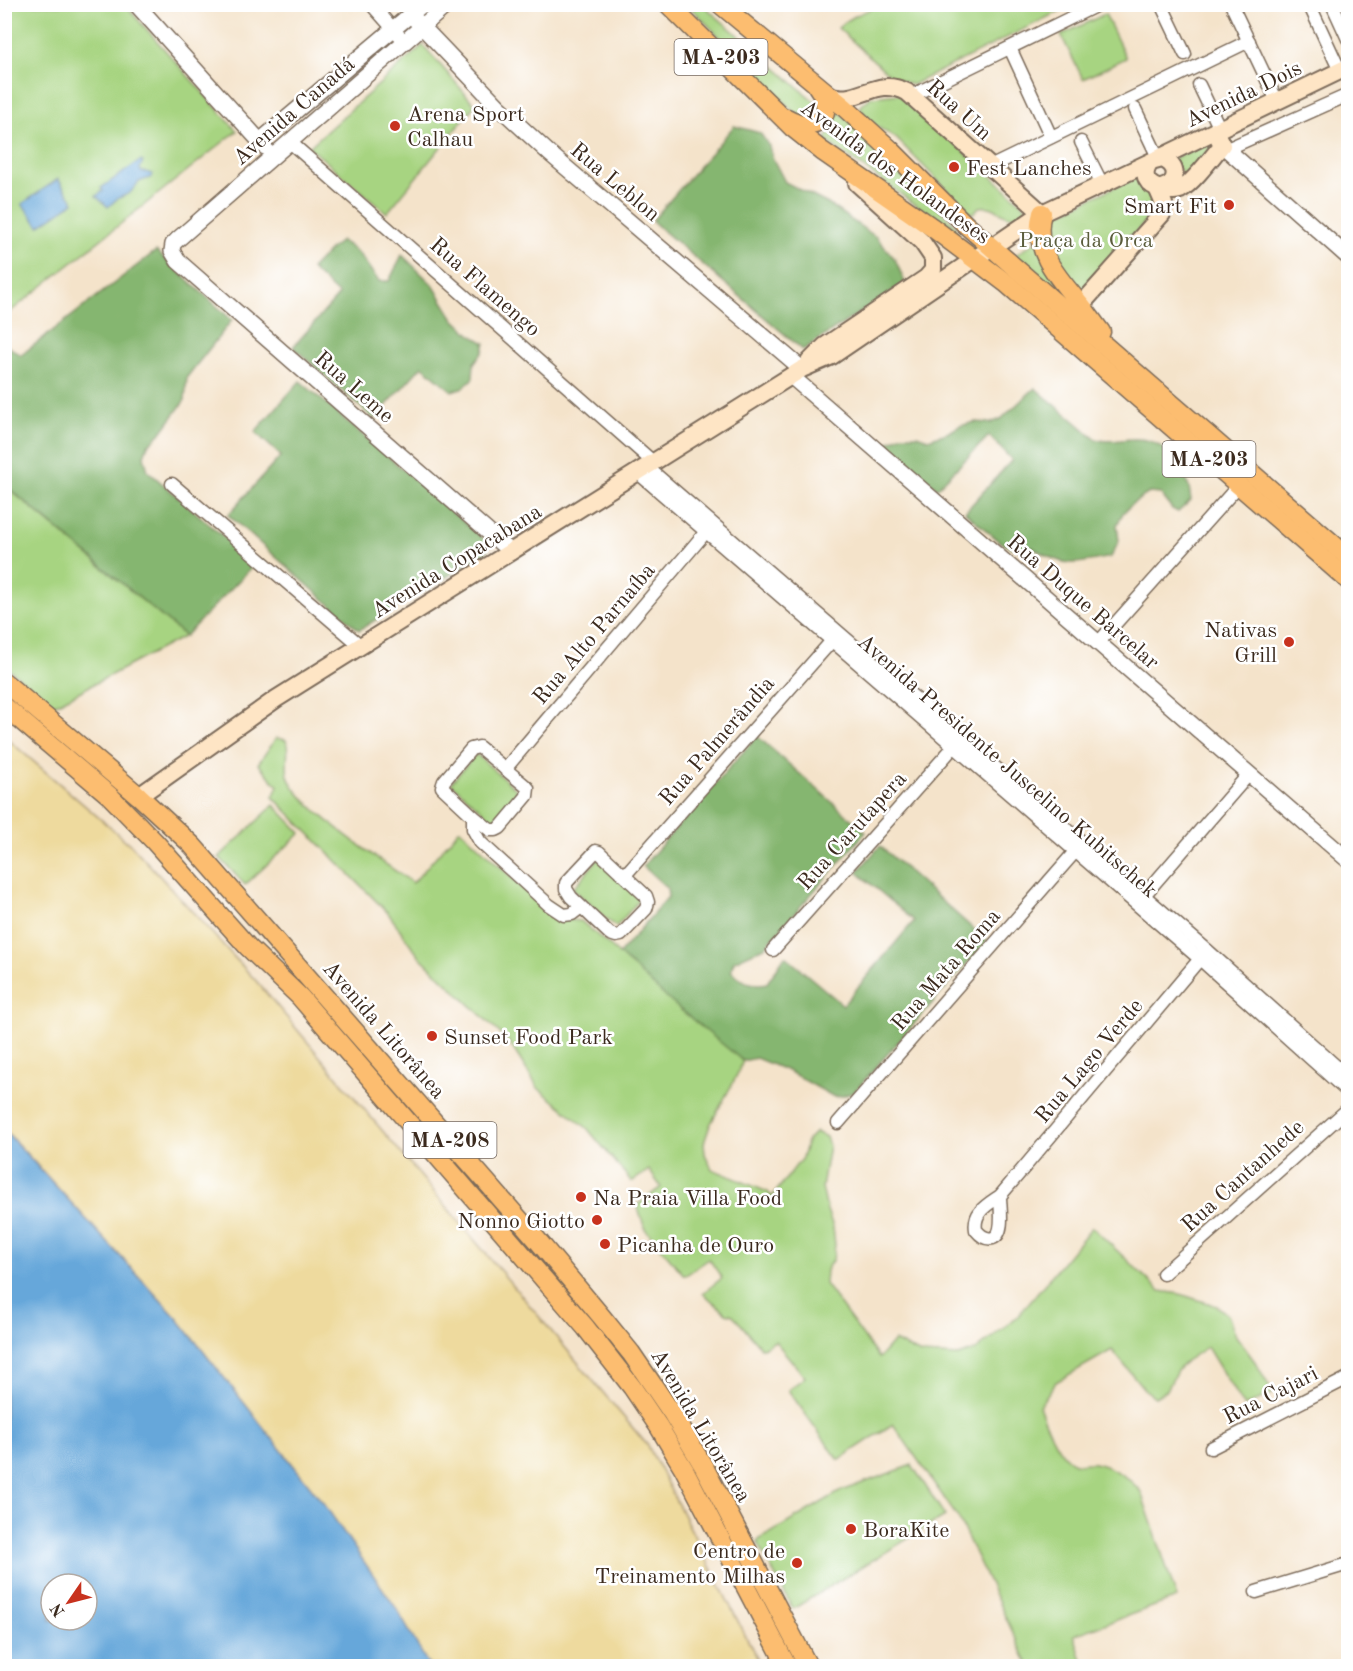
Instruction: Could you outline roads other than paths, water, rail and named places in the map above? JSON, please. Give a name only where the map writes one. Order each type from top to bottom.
[{"type":"main road","name":"Avenida dos Holandeses","points":[[668,4],[793,129],[1006,283],[1348,580]]},
{"type":"main road","name":"Avenida dos Holandeses","points":[[720,4],[878,137],[992,248],[1076,311]]},
{"type":"main road","name":"Avenida Dois","points":[[1156,160],[1221,138],[1277,101],[1344,69]]},
{"type":"main road","points":[[774,110],[793,122],[804,125],[814,124],[822,118],[825,115],[826,105],[822,94],[812,80]]},
{"type":"main road","name":"Rua Um","points":[[831,96],[848,98],[879,87],[900,88],[1042,213]]},
{"type":"main road","points":[[1149,181],[1172,191],[1185,187],[1221,138]]},
{"type":"main road","name":"Avenida Copacabana","points":[[796,373],[825,346],[926,278],[931,273],[934,264],[933,258],[922,242],[822,151]]},
{"type":"main road","points":[[992,248],[1042,213],[1102,184],[1149,181],[1170,185],[1175,172],[1170,163],[1162,159],[1156,160],[1148,165],[1145,172],[1149,181],[1164,204],[1162,214],[1076,311],[1069,338]]},
{"type":"main road","points":[[1042,213],[1039,230],[1047,259],[1076,311]]},
{"type":"main road","points":[[966,225],[973,239],[975,259]]},
{"type":"main road","name":"Avenida Copacabana","points":[[139,796],[276,699],[796,373],[832,356],[992,248]]},
{"type":"main road","name":"MA-203","points":[[1076,311],[1117,356],[1348,556]]},
{"type":"main road","name":"Avenida Litorânea","points":[[4,682],[139,796],[192,845],[539,1242],[631,1353],[699,1458],[808,1666]]},
{"type":"main road","name":"Avenida Litorânea","points":[[4,706],[110,796],[248,947],[300,997],[609,1356],[659,1427],[684,1469],[787,1666]]},
{"type":"main road","points":[[189,880],[209,891],[234,919],[240,919],[250,910]]},
{"type":"street","points":[[136,4],[273,156]]},
{"type":"street","points":[[371,4],[405,42]]},
{"type":"street","name":"Avenida Canadá","points":[[260,141],[423,4]]},
{"type":"street","name":"Avenida Canadá","points":[[172,251],[173,244],[177,240],[448,4]]},
{"type":"street","points":[[911,96],[1099,4]]},
{"type":"street","points":[[1161,4],[1185,54]]},
{"type":"street","points":[[1231,4],[1277,101]]},
{"type":"street","points":[[1309,4],[1344,69]]},
{"type":"street","points":[[1332,4],[1348,39]]},
{"type":"street","name":"Rua Leblon","points":[[411,15],[498,106],[796,373]]},
{"type":"street","points":[[990,166],[1249,41]]},
{"type":"street","points":[[1010,48],[1051,137]]},
{"type":"street","points":[[1199,85],[1221,138],[1348,257]]},
{"type":"street","points":[[1221,138],[1348,95]]},
{"type":"street","points":[[1135,109],[1155,151],[1156,160]]},
{"type":"street","name":"Rua Flamengo","points":[[290,142],[646,467]]},
{"type":"street","points":[[1081,142],[1102,184]]},
{"type":"street","name":"Rua Leme","points":[[172,251],[178,261],[511,552]]},
{"type":"street","name":"Rua Duque Barcelar","points":[[796,373],[1098,643],[1348,860]]},
{"type":"street","name":"Avenida Presidente Juscelino Kubitschek","points":[[646,467],[709,528],[1348,1077]]},
{"type":"street","points":[[172,484],[361,646]]},
{"type":"street","points":[[1098,643],[1239,485]]},
{"type":"street","name":"Rua Alto Parnaíba","points":[[505,769],[709,528]]},
{"type":"street","name":"Rua Palmerândia","points":[[625,875],[835,637]]},
{"type":"street","name":"Rua Carutapera","points":[[773,950],[957,742]]},
{"type":"street","points":[[476,747],[479,747],[505,769],[528,788],[527,796],[496,830],[490,830],[473,816],[444,789],[442,784],[471,749],[476,747]]},
{"type":"street","points":[[1140,900],[1249,774]]},
{"type":"street","points":[[473,816],[473,829],[480,842],[549,905],[564,915],[572,914],[581,907]]},
{"type":"street","name":"Rua Mata Roma","points":[[838,1123],[1079,847]]},
{"type":"street","points":[[599,852],[646,896],[648,902],[646,909],[621,935],[616,936],[610,934],[581,907],[568,894],[566,883],[592,854],[599,852]]},
{"type":"street","name":"Avenida Presidente Juscelino Kubitschek","points":[[1203,954],[1348,1092]]},
{"type":"street","name":"Rua Lago Verde","points":[[1000,1197],[1203,954]]},
{"type":"street","name":"Rua Cantanhede","points":[[1163,1274],[1348,1108]]},
{"type":"street","name":"Rua Cajari","points":[[1211,1448],[1348,1378]]},
{"type":"street","points":[[1256,1592],[1348,1564]]},
{"type":"water","points":[[140,161],[143,162],[141,172],[152,174],[152,177],[139,182],[130,193],[117,199],[108,207],[96,196],[103,191],[101,188]]},
{"type":"water","points":[[58,179],[74,202],[39,226],[22,204]]},
{"type":"water","points":[[4,1130],[177,1318],[324,1504],[396,1608],[429,1666],[5,1666]]},
{"type":"place","name":"Arena Sport Calhau","points":[[395,126]]},
{"type":"place","name":"Fest Lanches","points":[[954,167]]},
{"type":"place","name":"Smart Fit","points":[[1229,205]]},
{"type":"place","name":"Nativas Grill","points":[[1289,642]]},
{"type":"place","name":"Sunset Food Park","points":[[432,1036]]},
{"type":"place","name":"Na Praia Villa Food","points":[[581,1197]]},
{"type":"place","name":"Nonno Giotto","points":[[597,1220]]},
{"type":"place","name":"Picanha de Ouro","points":[[605,1244]]},
{"type":"place","name":"BoraKite","points":[[851,1529]]},
{"type":"place","name":"Centro de Treinamento Milhas","points":[[797,1563]]},
{"type":"park label","name":"Praça da Orca","points":[[1086,239]]}]
